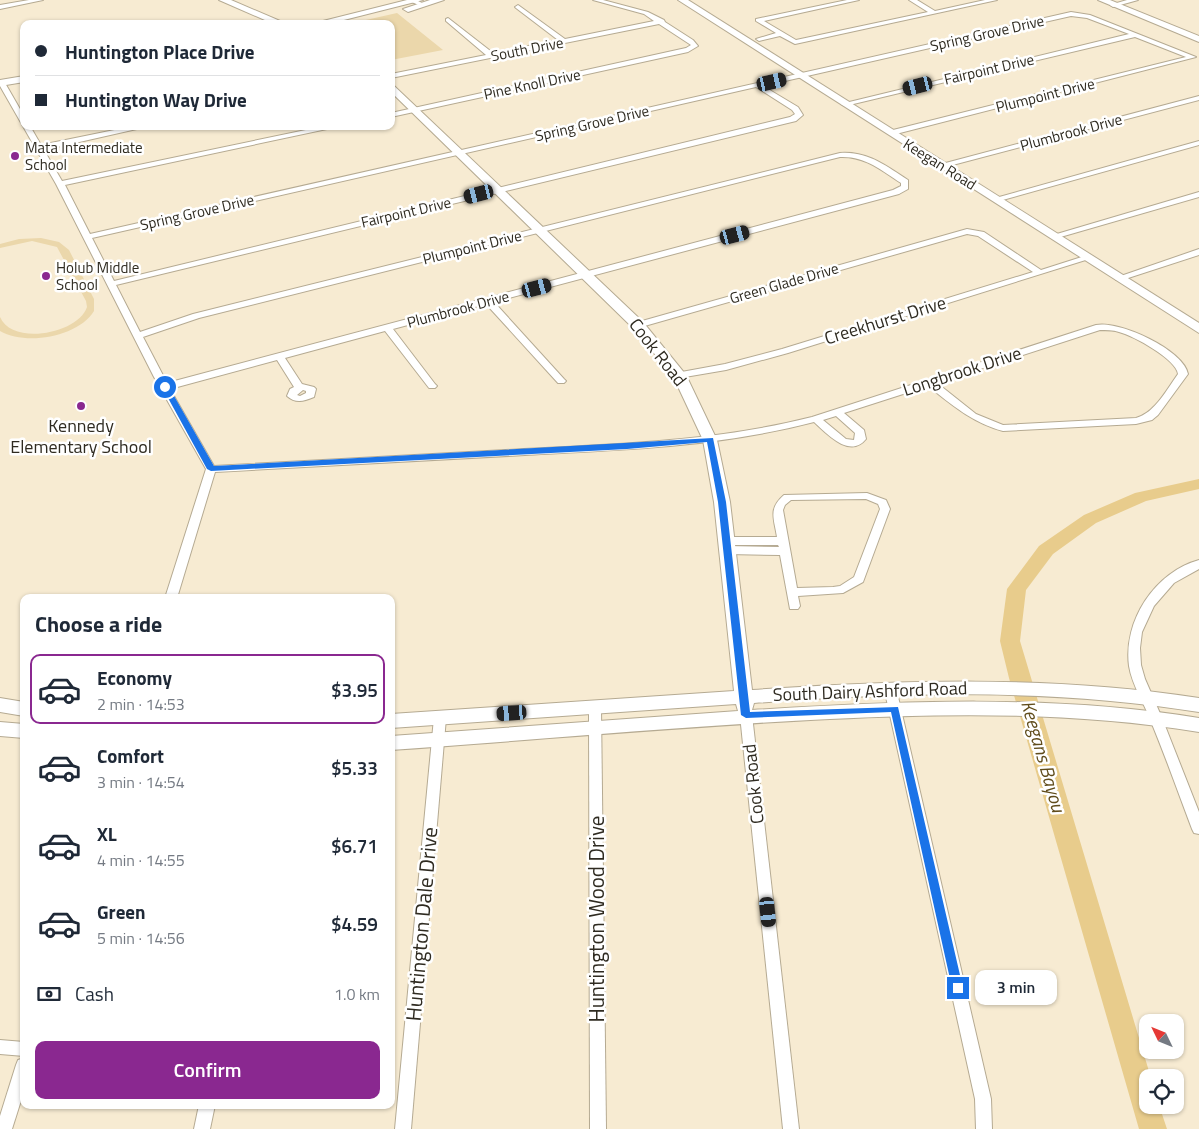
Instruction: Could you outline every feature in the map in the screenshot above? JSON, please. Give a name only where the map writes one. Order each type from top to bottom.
[{"type":"street","points":[[0,7],[37,0]]},
{"type":"street","points":[[333,20],[416,2],[437,0]]},
{"type":"street","points":[[596,0],[646,13],[662,22]]},
{"type":"street","name":"Keegan Road","points":[[682,0],[1119,278],[1194,320],[1199,329]]},
{"type":"street","points":[[856,0],[758,20],[795,42],[994,0]]},
{"type":"street","points":[[912,0],[934,12]]},
{"type":"street","points":[[1102,0],[1118,3],[1199,33]]},
{"type":"street","points":[[1118,3],[1135,0]]},
{"type":"street","points":[[218,1],[259,20]]},
{"type":"street","points":[[218,1],[272,20]]},
{"type":"street","points":[[356,20],[416,2]]},
{"type":"street","points":[[1118,3],[1199,39]]},
{"type":"street","points":[[518,7],[564,41]]},
{"type":"street","name":"Spring Grove Drive","points":[[86,237],[1071,14],[1081,14],[1097,19],[1134,35],[1196,56]]},
{"type":"street","points":[[448,20],[492,56]]},
{"type":"street","name":"South Drive","points":[[395,75],[662,22]]},
{"type":"street","name":"Pine Knoll Drive","points":[[395,114],[672,54],[695,46],[691,41],[662,22]]},
{"type":"street","points":[[759,39],[781,34]]},
{"type":"street","name":"Fairpoint Drive","points":[[845,104],[1134,35]]},
{"type":"street","name":"Plumpoint Drive","points":[[892,133],[1196,56]]},
{"type":"street","points":[[2,86],[20,80]]},
{"type":"street","name":"Fairpoint Drive","points":[[111,284],[793,119],[799,115],[785,103],[757,85]]},
{"type":"street","points":[[2,86],[20,86]]},
{"type":"street","points":[[2,86],[20,116]]},
{"type":"street","name":"Cook Road","points":[[395,90],[458,153],[638,325],[680,375],[710,440],[722,502],[791,1129]]},
{"type":"street","name":"Plumbrook Drive","points":[[942,165],[1199,98]]},
{"type":"street","points":[[29,130],[60,184],[165,387],[211,469],[172,594]]},
{"type":"street","points":[[40,148],[127,130]]},
{"type":"street","points":[[60,184],[317,130]]},
{"type":"street","points":[[996,200],[1199,143]]},
{"type":"street","name":"Plumpoint Drive","points":[[139,335],[196,316],[852,153],[866,156],[905,182],[905,187],[896,192],[867,200]]},
{"type":"street","points":[[1054,236],[1199,194]]},
{"type":"street","name":"Plumbrook Drive","points":[[165,387],[867,200]]},
{"type":"street","name":"Green Glade Drive","points":[[638,325],[967,231],[982,234],[1040,273]]},
{"type":"street","points":[[1119,278],[1199,252]]},
{"type":"street","name":"Creekhurst Drive","points":[[680,375],[726,367],[776,353],[1088,258]]},
{"type":"street","points":[[488,301],[561,381]]},
{"type":"street","name":"Longbrook Drive","points":[[211,469],[627,447],[710,440],[768,431],[816,419],[1087,331],[1112,326],[1127,330],[1176,361],[1182,368],[1183,374],[1154,413],[1148,418],[1136,421],[1003,428],[989,426],[979,420],[930,382]]},
{"type":"street","points":[[387,328],[432,386]]},
{"type":"street","points":[[280,357],[299,388]]},
{"type":"street","points":[[816,419],[843,442],[857,443],[861,440],[860,432],[837,412]]},
{"type":"street","points":[[792,592],[833,591],[843,589],[859,579],[885,509],[882,502],[867,496],[788,497],[783,500],[778,510],[794,606]]},
{"type":"street","points":[[726,546],[784,546]]},
{"type":"street","points":[[1199,564],[1173,579],[1147,605],[1139,620],[1134,638],[1135,666],[1144,695],[1155,716],[1199,828]]},
{"type":"street","name":"South Dairy Ashford Road","points":[[395,743],[595,728],[745,706],[890,688],[993,686],[1046,688],[1144,695],[1199,705]]},
{"type":"street","points":[[890,688],[983,1099],[984,1129]]},
{"type":"street","name":"South Dairy Ashford Road","points":[[395,721],[595,708],[745,706],[895,709],[999,706],[1155,716],[1199,725]]},
{"type":"street","points":[[2,708],[20,708]]},
{"type":"street","name":"Huntington Wood Drive","points":[[595,708],[598,1129]]},
{"type":"street","name":"Huntington Dale Drive","points":[[403,1129],[440,718]]},
{"type":"street","points":[[0,729],[20,731]]},
{"type":"street","points":[[0,1047],[20,1049]]},
{"type":"street","points":[[4,1129],[20,1078]]},
{"type":"street","points":[[202,1129],[206,1109]]},
{"type":"shaded area","points":[[397,13],[443,50],[395,59],[395,20],[366,20]]},
{"type":"shaded area","points":[[41,238],[59,242],[69,250],[94,299],[94,311],[86,320],[64,333],[37,338],[11,336],[0,331],[0,317],[7,326],[17,331],[30,334],[45,333],[59,330],[71,324],[81,316],[87,307],[86,301],[57,247],[32,241],[0,248],[0,244],[19,239]]},
{"type":"waterway","name":"Keegans Bayou","points":[[1153,1129],[1019,678],[1010,641],[1017,589],[1046,550],[1090,519],[1141,497],[1199,484]]},
{"type":"place","name":"Mata Intermediate School","points":[[15,156]]},
{"type":"place","name":"Holub Middle School","points":[[46,276]]},
{"type":"place","name":"Kennedy Elementary School","points":[[81,406]]},
{"type":"route","points":[[165,387],[211,469],[627,447],[710,440],[722,502],[746,715],[895,709],[958,988]]}]
